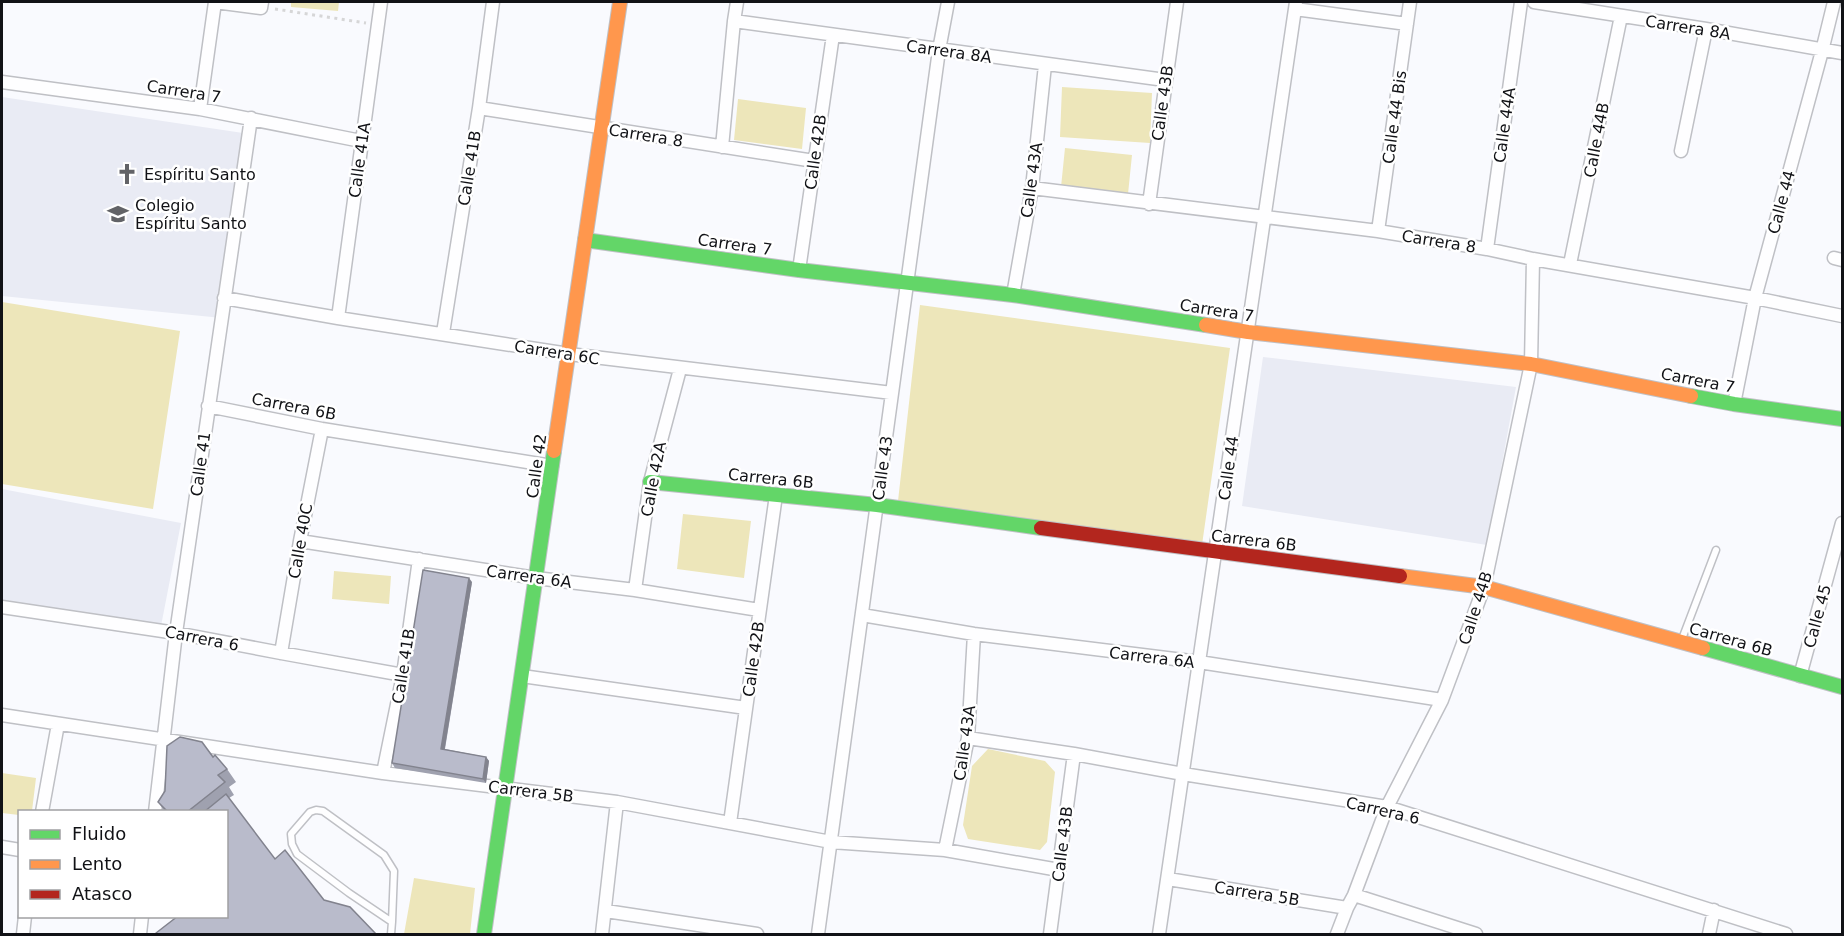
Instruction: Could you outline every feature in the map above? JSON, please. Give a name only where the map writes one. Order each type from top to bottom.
[{"type":"street","points":[[200,109],[215,2],[262,4]]},
{"type":"street","name":"Calle 41A","points":[[338,318],[381,2]]},
{"type":"street","name":"Calle 41B","points":[[443,333],[479,108],[493,2]]},
{"type":"street","name":"Calle 42","points":[[484,934],[620,2]]},
{"type":"street","points":[[722,147],[737,2]]},
{"type":"street","name":"Calle 43","points":[[818,934],[939,50],[948,2]]},
{"type":"street","name":"Calle 43B","points":[[1149,204],[1177,2]]},
{"type":"street","name":"Calle 44 Bis","points":[[1378,231],[1410,2]]},
{"type":"street","name":"Calle 44A","points":[[1488,249],[1521,2]]},
{"type":"street","name":"Carrera 8A","points":[[1534,2],[1842,53]]},
{"type":"street","name":"Calle 44","points":[[1734,404],[1755,298],[1834,2]]},
{"type":"street","points":[[1295,5],[1407,24]]},
{"type":"street","name":"Calle 44","points":[[1160,934],[1295,5]]},
{"type":"street","name":"Calle 44B","points":[[1570,264],[1621,16]]},
{"type":"street","name":"Carrera 8A","points":[[734,21],[1165,80]]},
{"type":"street","points":[[1681,151],[1706,29]]},
{"type":"street","name":"Calle 42B","points":[[799,270],[833,35]]},
{"type":"street","name":"Calle 43A","points":[[1013,295],[1032,188],[1045,65]]},
{"type":"street","name":"Carrera 7","points":[[2,82],[200,109],[361,141]]},
{"type":"street","name":"Carrera 8","points":[[479,108],[814,161]]},
{"type":"street","name":"Calle 41","points":[[156,810],[176,633],[251,118]]},
{"type":"street","name":"Carrera 8","points":[[1032,188],[1378,231],[1570,264],[1842,316]]},
{"type":"street","name":"Carrera 7","points":[[585,240],[799,270],[1013,295],[1248,332],[1531,363],[1734,404],[1842,419]]},
{"type":"street","name":"Calle 44B","points":[[1336,934],[1354,895],[1387,807],[1442,700],[1484,587],[1531,363],[1533,259]]},
{"type":"street","name":"Carrera 6C","points":[[224,298],[569,354],[892,393]]},
{"type":"street","name":"Calle 42A","points":[[635,590],[650,482],[680,369]]},
{"type":"street","name":"Carrera 6B","points":[[208,406],[322,429],[552,466]]},
{"type":"street","name":"Calle 40C","points":[[281,653],[322,429]]},
{"type":"street","name":"Carrera 6B","points":[[650,482],[877,505],[1484,587],[1842,687]]},
{"type":"street","name":"Calle 42B","points":[[730,823],[776,495]]},
{"type":"street","name":"Calle 45","points":[[1800,676],[1842,523]]},
{"type":"street","name":"Carrera 6A","points":[[300,541],[759,610]]},
{"type":"street","name":"Calle 41B","points":[[383,773],[403,675],[419,559]]},
{"type":"street","name":"Carrera 6","points":[[2,607],[176,633],[403,675]]},
{"type":"street","name":"Carrera 6A","points":[[862,615],[974,634],[1199,662],[1442,700]]},
{"type":"street","name":"Calle 43A","points":[[945,850],[968,738],[974,634]]},
{"type":"street","points":[[522,676],[746,708]]},
{"type":"street","name":"Carrera 5B","points":[[2,715],[383,773],[617,802],[831,842],[945,850],[1059,870]]},
{"type":"street","points":[[42,810],[58,724]]},
{"type":"street","name":"Carrera 6","points":[[968,738],[1387,807],[1786,934]]},
{"type":"street","name":"Calle 43B","points":[[1050,934],[1074,754]]},
{"type":"street","points":[[602,934],[617,802]]},
{"type":"street","points":[[2,847],[18,850]]},
{"type":"street","name":"Carrera 5B","points":[[1168,879],[1347,908]]},
{"type":"street","points":[[1354,895],[1476,934]]},
{"type":"street","points":[[1708,934],[1714,910]]},
{"type":"street","points":[[606,911],[757,934]]},
{"type":"street","points":[[23,934],[25,918]]},
{"type":"street","points":[[140,934],[142,918]]},
{"type":"lane","points":[[1681,642],[1716,550]]},
{"type":"lane","points":[[391,934],[392,922],[394,871],[389,862],[384,855],[323,811],[310,812],[291,834],[292,844],[297,854],[392,922]]},
{"type":"path","points":[[262,4],[378,25]]},
{"type":"shaded area","points":[[291,2],[339,2],[338,11],[291,7]]},
{"type":"shaded area","points":[[1062,87],[1152,93],[1150,143],[1060,137]]},
{"type":"shaded area","name":"Colegio Espíritu Santo","points":[[2,97],[243,133],[222,318],[2,296]]},
{"type":"shaded area","points":[[738,99],[806,108],[802,149],[734,140]]},
{"type":"shaded area","points":[[1065,148],[1132,155],[1128,194],[1061,187]]},
{"type":"shaded area","points":[[2,302],[180,331],[153,509],[2,484]]},
{"type":"shaded area","points":[[920,305],[1230,348],[1201,552],[898,501]]},
{"type":"shaded area","points":[[1263,357],[1516,387],[1487,545],[1242,506]]},
{"type":"shaded area","points":[[2,489],[181,523],[161,626],[2,602]]},
{"type":"shaded area","points":[[683,514],[751,521],[744,578],[677,569]]},
{"type":"shaded area","points":[[334,571],[391,576],[389,604],[332,599]]},
{"type":"shaded area","points":[[988,749],[1045,761],[1055,772],[1047,842],[1040,850],[968,839],[963,825],[972,766]]},
{"type":"shaded area","points":[[2,773],[36,778],[32,810],[18,810],[18,815],[2,813]]},
{"type":"shaded area","points":[[414,878],[475,888],[470,934],[404,934]]},
{"type":"building","points":[[423,570],[469,578],[441,749],[486,757],[483,779],[392,763]]},
{"type":"building","points":[[180,737],[202,742],[213,757],[215,755],[227,769],[218,775],[225,782],[190,810],[166,810],[158,802],[165,791],[167,746]]},
{"type":"building","points":[[226,794],[275,859],[285,850],[324,900],[350,907],[376,934],[156,934],[175,918],[228,918],[228,810],[206,810]]},
{"type":"traffic: fast","points":[[585,240],[799,270],[1013,295],[1206,325]]},
{"type":"traffic: fast","points":[[1691,396],[1842,419]]},
{"type":"traffic: fast","points":[[484,934],[554,451]]},
{"type":"traffic: fast","points":[[650,482],[877,505],[1041,528]]},
{"type":"traffic: fast","points":[[1703,648],[1842,687]]},
{"type":"traffic: slow","points":[[554,451],[620,2]]},
{"type":"traffic: slow","points":[[1206,325],[1248,332],[1531,364],[1691,396]]},
{"type":"traffic: slow","points":[[1400,576],[1484,587],[1703,648]]},
{"type":"traffic: jam","points":[[1041,528],[1400,576]]},
{"type":"place","name":"Espíritu Santo","points":[[127,174]]},
{"type":"place","name":"Colegio Espíritu Santo","points":[[118,214]]}]
